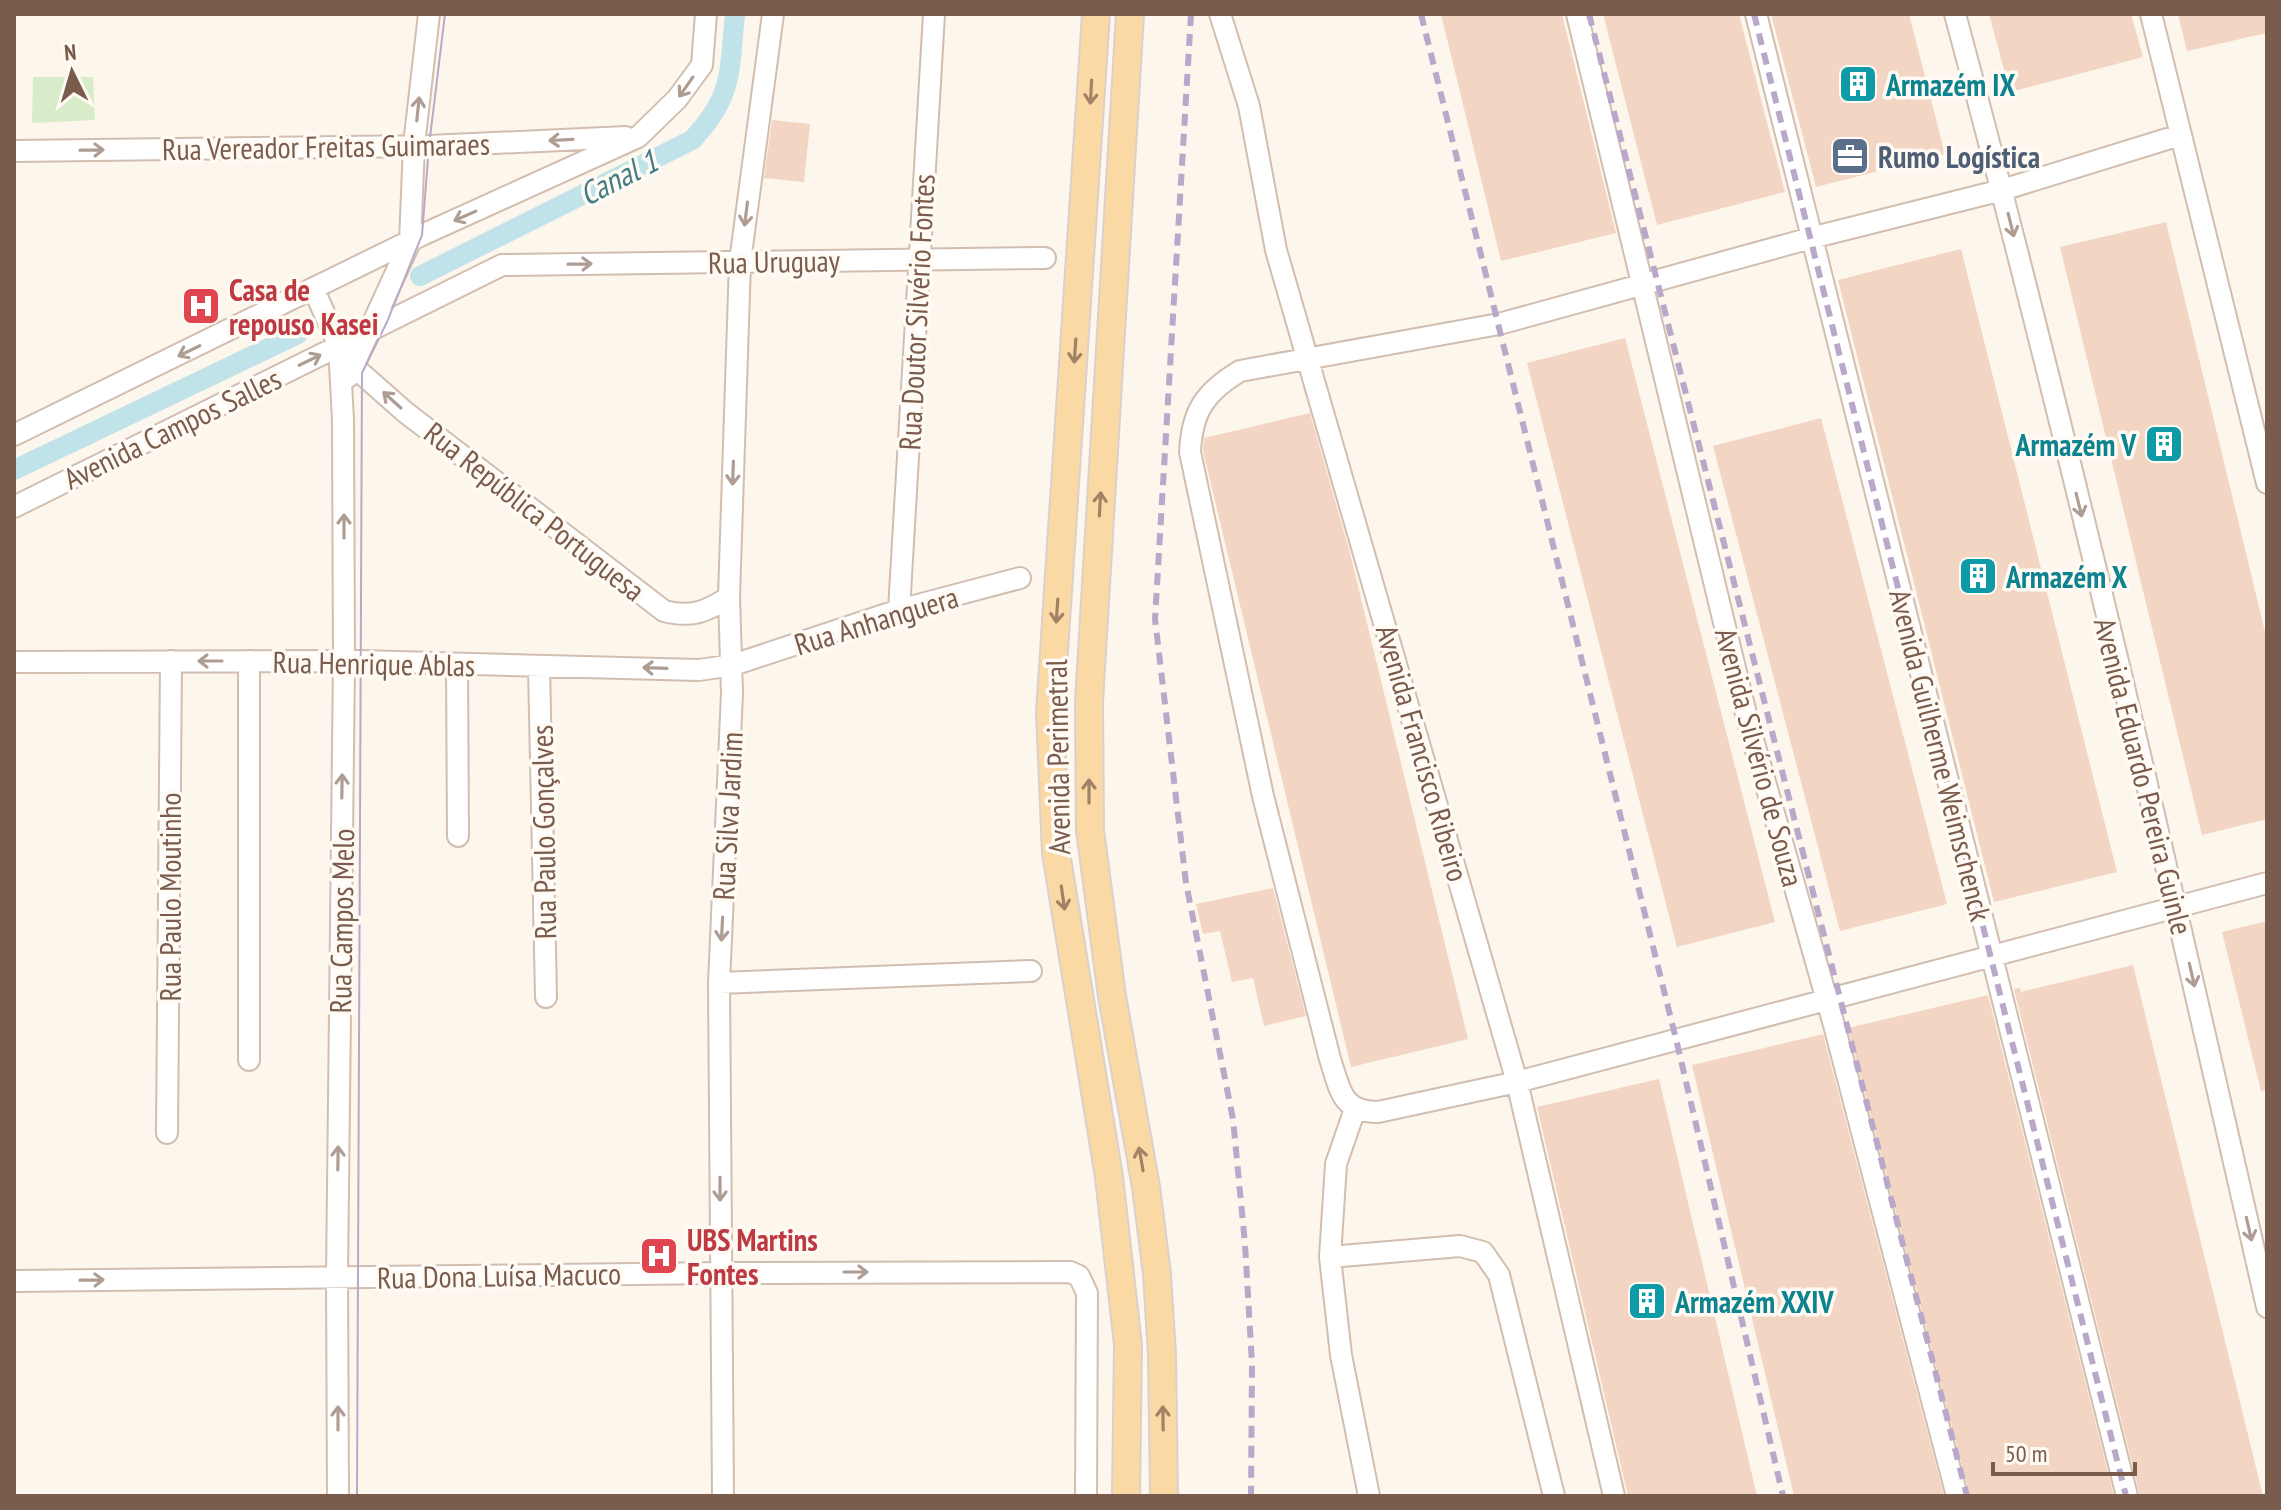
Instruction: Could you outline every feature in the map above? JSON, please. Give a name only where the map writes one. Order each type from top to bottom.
[{"type":"main road","name":"Avenida Perimetral","points":[[1096,14],[1050,712],[1056,853],[1109,1177],[1128,1345],[1126,1496]]},
{"type":"main road","name":"Avenida Perimetral","points":[[1130,14],[1089,702],[1090,830],[1112,996],[1146,1187],[1157,1274],[1162,1354],[1164,1496]]},
{"type":"street","points":[[342,388],[410,242],[414,145],[429,14]]},
{"type":"street","name":"Avenida Campos Salles","points":[[14,435],[410,242],[638,137],[677,99],[702,65],[706,14]]},
{"type":"street","name":"Rua Silva Jardim","points":[[723,1496],[719,983],[733,665],[729,597],[740,262],[773,14]]},
{"type":"street","name":"Rua Doutor Silvério Fontes","points":[[899,610],[934,14]]},
{"type":"street","name":"Avenida Francisco Ribeiro","points":[[1220,14],[1249,106],[1276,250],[1517,1082],[1614,1496]]},
{"type":"street","name":"Avenida Silvério de Souza","points":[[1577,14],[1748,722],[1827,999],[1957,1496]]},
{"type":"street","name":"Avenida Guilherme Weimschenck","points":[[1756,14],[2127,1496]]},
{"type":"street","name":"Avenida Eduardo Pereira Guinle","points":[[1955,14],[2002,190],[2176,909],[2267,1307]]},
{"type":"street","points":[[2151,14],[2267,483]]},
{"type":"street","points":[[2180,135],[2002,190],[1812,238],[1499,324],[1240,371],[1220,383],[1201,404],[1191,428],[1190,452],[1267,812],[1330,1059],[1340,1090],[1355,1109],[1378,1112],[1517,1082],[2267,883]]},
{"type":"street","name":"Rua Vereador Freitas Guimaraes","points":[[14,151],[414,145],[638,137]]},
{"type":"street","name":"Rua Uruguay","points":[[502,265],[1045,258]]},
{"type":"street","name":"Avenida Campos Salles","points":[[14,507],[502,265]]},
{"type":"street","name":"Rua Campos Melo","points":[[314,290],[339,346],[342,388],[344,661],[337,1276],[338,1496]]},
{"type":"street","name":"Rua República Portuguesa","points":[[353,366],[405,412],[664,611],[690,616],[705,612],[729,597]]},
{"type":"street","name":"Rua Anhanguera","points":[[733,665],[899,610],[1020,578]]},
{"type":"street","name":"Rua Paulo Moutinho","points":[[167,1133],[171,661]]},
{"type":"street","points":[[249,661],[249,1060]]},
{"type":"street","name":"Rua Henrique Ablas","points":[[14,662],[344,661],[699,670],[733,665]]},
{"type":"street","points":[[457,664],[458,836]]},
{"type":"street","name":"Rua Paulo Gonçalves","points":[[539,666],[546,997]]},
{"type":"street","points":[[719,983],[1031,971]]},
{"type":"street","points":[[1355,1109],[1336,1164],[1330,1257],[1341,1355],[1369,1496]]},
{"type":"street","points":[[1330,1257],[1460,1246],[1483,1252],[1499,1275],[1554,1496]]},
{"type":"street","name":"Rua Dona Luísa Macuco","points":[[14,1281],[1060,1270],[1079,1276],[1087,1293],[1086,1496]]},
{"type":"green space","points":[[33,77],[93,77],[95,120],[32,123]]},
{"type":"building","points":[[1441,14],[1562,14],[1616,233],[1501,261]]},
{"type":"building","points":[[1603,14],[1739,14],[1785,192],[1657,225]]},
{"type":"building","name":"Armazém IX","points":[[1771,14],[1909,14],[1945,154],[1816,187]]},
{"type":"building","points":[[1989,14],[2131,14],[2143,57],[2010,92]]},
{"type":"building","points":[[2178,14],[2267,14],[2267,33],[2187,51]]},
{"type":"building","points":[[772,120],[810,124],[804,182],[764,178]]},
{"type":"building","name":"Armazém V","points":[[2166,222],[2267,640],[2267,819],[2202,835],[2060,247]]},
{"type":"building","name":"Armazém X","points":[[1961,249],[2117,872],[1994,902],[1838,280]]},
{"type":"building","points":[[1625,338],[1775,922],[1677,947],[1527,363]]},
{"type":"building","points":[[1310,413],[1350,553],[1468,1039],[1351,1067],[1203,451],[1204,438]]},
{"type":"building","points":[[1821,418],[1947,904],[1840,931],[1713,446]]},
{"type":"building","points":[[1273,888],[1306,1016],[1264,1026],[1253,978],[1232,982],[1220,931],[1203,934],[1196,904]]},
{"type":"building","points":[[2267,921],[2267,1090],[2261,1091],[2222,932]]},
{"type":"building","points":[[2133,965],[2263,1496],[2140,1496],[2014,989],[2020,988],[2021,992]]},
{"type":"building","points":[[1988,995],[2114,1496],[1970,1496],[1848,1028]]},
{"type":"building","points":[[1823,1034],[1944,1496],[1794,1496],[1692,1065]]},
{"type":"building","name":"Armazém XXIV","points":[[1659,1079],[1757,1496],[1628,1496],[1537,1107]]},
{"type":"waterway","name":"Canal 1","points":[[420,276],[692,140],[716,110],[727,82],[735,14]]},
{"type":"waterway","name":"Canal 1","points":[[14,470],[298,334]]},
{"type":"tram line","points":[[357,1496],[362,373],[387,322],[422,235],[445,14]]},
{"type":"railway","points":[[1191,14],[1155,619],[1186,883],[1233,1119],[1252,1364],[1251,1496]]},
{"type":"railway","points":[[1421,14],[1676,1039],[1783,1496]]},
{"type":"railway","points":[[1589,14],[1967,1496]]},
{"type":"railway","points":[[1754,14],[2126,1496]]},
{"type":"place","name":"Armazém IX","points":[[1858,84]]},
{"type":"place","name":"Rumo Logística","points":[[1850,156]]},
{"type":"place","name":"Casa de repouso Kasei","points":[[201,306]]},
{"type":"place","name":"Armazém V","points":[[2164,444]]},
{"type":"place","name":"Armazém X","points":[[1978,576]]},
{"type":"place","name":"UBS Martins Fontes","points":[[659,1256]]},
{"type":"place","name":"Armazém XXIV","points":[[1647,1301]]}]
